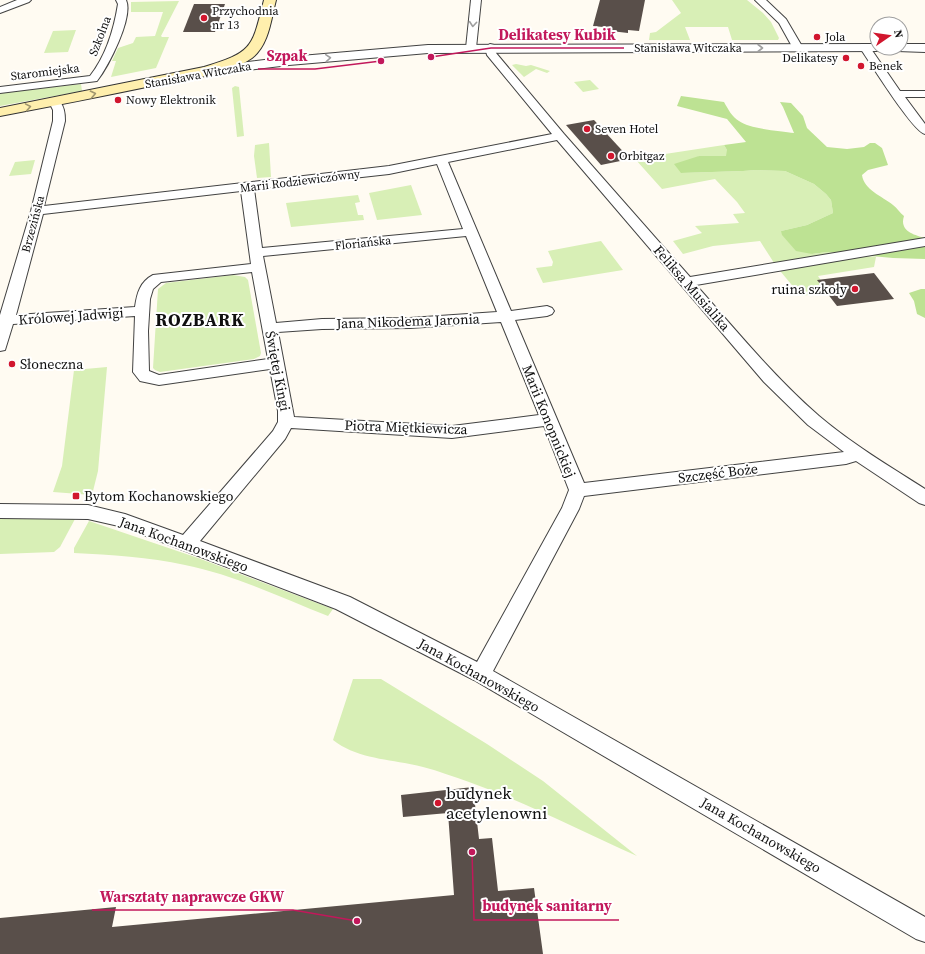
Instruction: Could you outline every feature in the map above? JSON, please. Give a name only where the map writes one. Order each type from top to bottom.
[{"type":"main road","points":[[207,71],[241,60],[254,50],[261,35],[270,0]]},
{"type":"main road","name":"Stanisława Witczaka","points":[[0,112],[207,71]]},
{"type":"street","points":[[0,10],[26,0]]},
{"type":"street","name":"Szkolna","points":[[93,79],[99,73],[104,63],[122,18],[124,4],[121,0]]},
{"type":"street","points":[[471,48],[476,0]]},
{"type":"street","points":[[760,0],[783,21],[798,48]]},
{"type":"street","name":"Stanisława Witczaka","points":[[207,71],[289,61],[399,51],[490,47],[869,48]]},
{"type":"street","name":"Feliksa Musialika","points":[[490,47],[491,53],[560,136],[768,378],[814,421],[858,454],[925,498]]},
{"type":"street","points":[[909,48],[925,48]]},
{"type":"street","points":[[876,56],[897,94],[925,131]]},
{"type":"street","name":"Staromiejska","points":[[0,90],[93,79]]},
{"type":"street","points":[[897,94],[925,94]]},
{"type":"street","name":"Brzezińska","points":[[0,346],[3,320],[37,211],[59,122],[59,110],[55,102]]},
{"type":"street","name":"Marii Rodziewiczówny","points":[[37,211],[247,188],[382,171],[560,136]]},
{"type":"street","name":"Marii Konopnickiej","points":[[441,160],[578,490],[570,510],[481,674]]},
{"type":"street","name":"Świętej Kingi","points":[[187,544],[279,435],[286,422],[286,411],[257,260],[247,188]]},
{"type":"street","name":"Floriańska","points":[[276,363],[159,380],[145,377],[141,372],[145,290],[154,280],[158,278],[257,260],[471,232]]},
{"type":"street","points":[[687,282],[925,242]]},
{"type":"street","name":"Królowej Jadwigi","points":[[3,320],[143,311]]},
{"type":"street","name":"Jana Nikodema Jaronia","points":[[270,328],[330,324],[411,323],[507,317],[547,311]]},
{"type":"street","name":"Piotra Miętkiewicza","points":[[286,422],[452,432],[548,420]]},
{"type":"street","name":"Szczęść Boże","points":[[578,490],[846,458],[858,454]]},
{"type":"street","name":"Jana Kochanowskiego","points":[[0,511],[41,510],[88,512],[125,521],[344,603],[481,674],[925,930]]},
{"type":"green space","points":[[672,0],[747,0],[763,13],[771,22],[779,38],[778,40],[732,40],[728,27],[685,27],[690,40],[649,40],[650,33],[656,32],[681,13]]},
{"type":"green space","points":[[179,1],[161,36],[169,37],[156,68],[111,77],[116,61],[112,61],[118,48],[133,43],[136,37],[155,36],[163,12],[131,12],[131,2]]},
{"type":"green space","points":[[76,30],[68,52],[44,53],[53,31]]},
{"type":"green space","points":[[516,64],[526,66],[531,65],[550,71],[547,73],[536,69],[524,77],[512,65]]},
{"type":"green space","points":[[590,80],[599,89],[583,92],[574,82]]},
{"type":"green space","points":[[81,84],[82,91],[0,106],[0,93]]},
{"type":"green space","points":[[235,86],[239,87],[244,136],[237,137],[232,88]]},
{"type":"green space","points":[[681,96],[724,102],[730,113],[744,124],[757,128],[794,133],[780,102],[791,103],[803,116],[807,128],[827,147],[847,149],[864,147],[870,143],[875,143],[882,148],[888,165],[868,170],[862,175],[863,180],[870,189],[893,205],[904,216],[904,225],[908,232],[925,238],[925,259],[893,258],[827,252],[812,254],[796,251],[782,235],[781,231],[807,225],[833,213],[831,200],[814,184],[785,171],[756,170],[681,173],[674,164],[699,156],[726,156],[727,150],[724,145],[746,142],[727,119],[677,106]]},
{"type":"green space","points":[[269,143],[271,177],[257,178],[254,156],[255,145]]},
{"type":"green space","points":[[724,145],[727,150],[727,156],[699,156],[681,173],[756,170],[785,171],[814,184],[831,200],[833,213],[807,225],[781,231],[812,254],[827,252],[876,257],[874,267],[818,276],[829,292],[801,296],[776,266],[760,241],[713,246],[683,254],[673,241],[702,233],[695,226],[739,223],[733,214],[745,213],[737,202],[715,179],[662,189],[636,160]]},
{"type":"green space","points":[[35,160],[31,174],[9,176],[15,162]]},
{"type":"green space","points":[[411,185],[422,215],[377,220],[369,193]]},
{"type":"green space","points":[[358,195],[360,202],[355,203],[358,215],[363,215],[364,220],[291,227],[286,203]]},
{"type":"green space","points":[[601,241],[623,270],[543,283],[536,268],[552,266],[553,262],[548,251]]},
{"type":"green space","points":[[233,275],[245,277],[248,280],[261,353],[260,356],[254,359],[160,372],[155,370],[153,368],[158,289],[166,283]]},
{"type":"green space","points":[[925,289],[925,318],[917,314],[914,301],[909,293]]},
{"type":"green space","points":[[107,367],[98,471],[92,495],[53,492],[62,466],[74,370]]},
{"type":"green space","points":[[0,519],[75,519],[60,547],[54,552],[0,554]]},
{"type":"green space","points":[[89,521],[198,558],[333,609],[328,616],[240,581],[204,569],[144,558],[74,553],[74,548]]},
{"type":"green space","points":[[353,679],[381,679],[487,744],[543,781],[637,856],[491,790],[441,772],[412,764],[376,758],[353,752],[343,747],[333,740]]},
{"type":"building","points":[[600,0],[645,0],[639,31],[628,30],[628,33],[602,30],[603,27],[593,26]]},
{"type":"building","name":"Przychodnia nr 13","points":[[194,4],[225,4],[215,32],[183,32]]},
{"type":"building","points":[[594,120],[630,159],[601,165],[566,125]]},
{"type":"building","name":"ruina szkoły","points":[[874,273],[894,299],[837,306],[817,280]]},
{"type":"building","points":[[473,787],[479,839],[492,838],[498,891],[534,888],[543,954],[0,954],[0,918],[116,907],[112,927],[454,895],[448,813],[403,817],[401,795]]},
{"type":"place","name":"Przychodnia nr 13","points":[[204,18]]},
{"type":"place","name":"Jola","points":[[817,37]]},
{"type":"place","name":"Delikatesy Kubik","points":[[431,57]]},
{"type":"place","name":"Delikatesy","points":[[846,58]]},
{"type":"place","name":"Szpak","points":[[381,61]]},
{"type":"place","name":"Benek","points":[[861,66]]},
{"type":"place","name":"Nowy Elektronik","points":[[118,100]]},
{"type":"place","name":"Seven Hotel","points":[[587,129]]},
{"type":"place","name":"Orbitgaz","points":[[611,156]]},
{"type":"place","name":"ruina szkoły","points":[[855,289]]},
{"type":"place","name":"Słoneczna","points":[[12,364]]},
{"type":"place","name":"Bytom Kochanowskiego","points":[[76,496]]},
{"type":"place","name":"budynek acetylenowni","points":[[438,803]]},
{"type":"place","name":"budynek sanitarny","points":[[472,852]]},
{"type":"place","name":"Warsztaty naprawcze GKW","points":[[357,921]]},
{"type":"district","name":"ROZBARK","points":[[200,320]]}]
